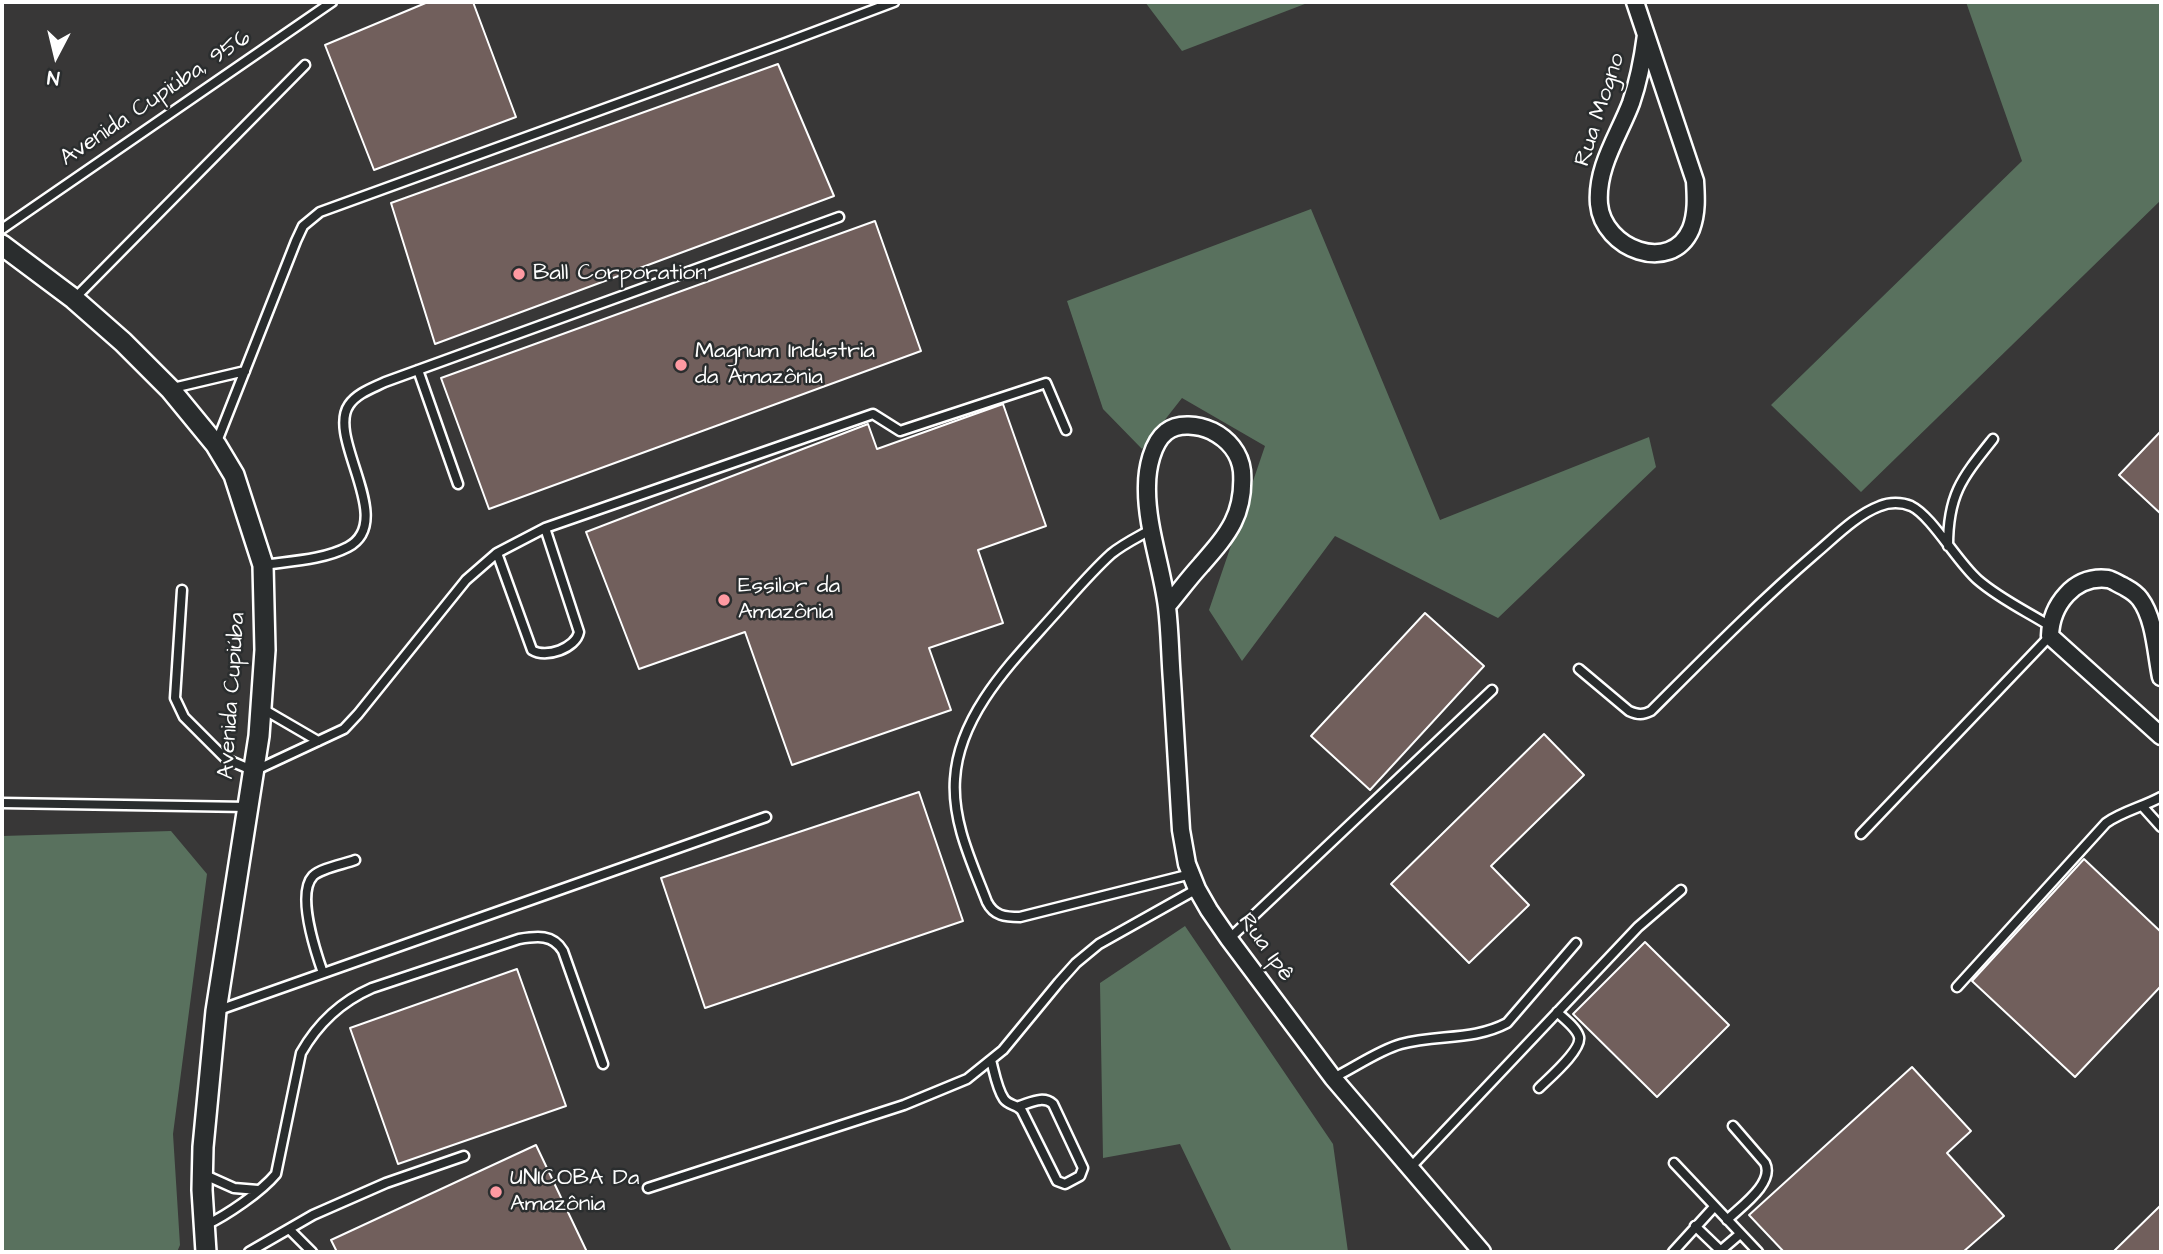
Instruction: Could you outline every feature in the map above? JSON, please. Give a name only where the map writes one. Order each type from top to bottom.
[{"type":"street","name":"Rua Mogno","points":[[1635,2],[1695,181],[1696,210],[1690,231],[1677,246],[1661,253],[1641,252],[1621,243],[1606,228],[1599,205],[1601,181],[1608,154],[1631,103],[1642,69],[1646,35]]},
{"type":"street","name":"Avenida Cupiúba","points":[[2,245],[74,299],[122,342],[170,389],[216,445],[234,475],[263,565],[265,650],[254,771],[216,1011],[202,1173],[206,1252]]},
{"type":"street","name":"Rua Ipê","points":[[1167,606],[1232,527],[1243,488],[1241,466],[1235,450],[1222,436],[1204,427],[1184,425],[1166,432],[1154,449],[1147,489],[1167,606],[1181,830],[1187,864],[1209,910],[1333,1078],[1482,1252]]},
{"type":"street","points":[[2161,677],[2150,620],[2134,592],[2109,579],[2090,581],[2074,587],[2061,600],[2050,631],[2161,736]]},
{"type":"lane","name":"Avenida Cupiúba, 956","points":[[2,229],[332,2]]},
{"type":"lane","points":[[216,445],[296,241],[303,226],[320,212],[894,2]]},
{"type":"lane","points":[[74,299],[305,65]]},
{"type":"lane","points":[[263,565],[319,557],[348,547],[359,539],[365,528],[366,513],[346,431],[345,412],[350,403],[363,392],[839,217]]},
{"type":"lane","points":[[418,370],[458,484]]},
{"type":"lane","points":[[170,389],[245,371]]},
{"type":"lane","points":[[182,590],[175,698],[184,717],[226,759],[254,771],[344,729],[466,580],[497,553],[545,528],[873,414],[900,431],[1046,383],[1066,430]]},
{"type":"lane","points":[[1948,547],[1948,520],[1958,487],[1993,439]]},
{"type":"lane","points":[[1580,669],[1629,711],[1644,715],[1772,590],[1845,528],[1881,505],[1910,505],[1922,514],[1978,580],[2050,631],[1861,834]]},
{"type":"lane","points":[[497,553],[532,650],[544,654],[570,645],[579,632],[545,528]]},
{"type":"lane","points":[[1152,529],[1112,554],[1074,592],[1000,677],[978,709],[962,747],[955,777],[955,803],[960,828],[986,902],[991,911],[998,915],[1020,917],[1194,881]]},
{"type":"lane","points":[[1229,939],[1492,690]]},
{"type":"lane","points":[[260,708],[318,741]]},
{"type":"lane","points":[[1957,987],[2106,823],[2126,811],[2143,807],[2161,797]]},
{"type":"lane","points":[[2,803],[248,807]]},
{"type":"lane","points":[[2143,807],[2161,827]]},
{"type":"lane","points":[[216,1011],[766,817]]},
{"type":"lane","points":[[323,973],[309,925],[307,897],[310,880],[318,872],[355,860]]},
{"type":"lane","points":[[648,1188],[904,1105],[967,1079],[1003,1050],[1076,963],[1099,944],[1194,881]]},
{"type":"lane","points":[[1410,1168],[1638,927],[1681,891]]},
{"type":"lane","points":[[203,1226],[223,1217],[271,1180],[279,1165],[301,1053],[309,1038],[336,1008],[353,996],[372,988],[519,939],[535,936],[554,940],[563,951],[603,1064]]},
{"type":"lane","points":[[1333,1078],[1399,1044],[1475,1035],[1507,1023],[1576,943]]},
{"type":"lane","points":[[1539,1088],[1575,1051],[1579,1041],[1576,1031],[1557,1012]]},
{"type":"lane","points":[[991,1060],[1007,1102],[1019,1106],[1046,1099],[1053,1104],[1083,1168],[1080,1176],[1065,1184],[1057,1181],[1019,1106]]},
{"type":"lane","points":[[1727,1220],[1764,1185],[1768,1176],[1765,1163],[1733,1126]]},
{"type":"lane","points":[[249,1252],[313,1215],[386,1184],[464,1156]]},
{"type":"lane","points":[[1674,1163],[1758,1252]]},
{"type":"lane","points":[[202,1173],[234,1188],[258,1190]]},
{"type":"lane","points":[[1673,1252],[1714,1207]]},
{"type":"lane","points":[[1695,1226],[1720,1252],[1740,1234]]},
{"type":"lane","points":[[290,1230],[312,1252]]},
{"type":"green space","points":[[1145,2],[1310,2],[1182,51]]},
{"type":"green space","points":[[1966,2],[2161,2],[2161,200],[1861,492],[1771,405],[2022,161]]},
{"type":"green space","points":[[1311,209],[1440,520],[1649,437],[1656,467],[1498,618],[1335,536],[1242,661],[1209,610],[1265,446],[1182,398],[1142,449],[1103,409],[1067,301]]},
{"type":"green space","points":[[171,831],[207,874],[173,1134],[180,1245],[177,1252],[2,1252],[2,836]]},
{"type":"green space","points":[[1185,926],[1333,1144],[1348,1252],[1232,1252],[1180,1144],[1103,1158],[1100,983]]},
{"type":"building","points":[[428,2],[473,2],[516,117],[374,170],[325,45]]},
{"type":"building","name":"Ball Corporation","points":[[778,64],[834,196],[435,344],[391,203]]},
{"type":"building","name":"Magnum Indústria da Amazônia","points":[[875,221],[921,351],[489,509],[441,378]]},
{"type":"building","name":"Essilor da Amazônia","points":[[1003,404],[1046,526],[978,550],[1003,623],[929,648],[951,710],[792,765],[745,632],[639,669],[586,532],[868,424],[877,449]]},
{"type":"building","points":[[2161,431],[2161,514],[2119,475]]},
{"type":"building","points":[[1425,613],[1484,666],[1370,790],[1311,736]]},
{"type":"building","points":[[1544,734],[1584,775],[1491,866],[1529,905],[1469,963],[1391,884]]},
{"type":"building","points":[[919,792],[963,921],[705,1008],[661,878]]},
{"type":"building","points":[[2084,859],[2161,932],[2161,986],[2075,1077],[1972,981]]},
{"type":"building","points":[[1645,942],[1729,1025],[1657,1097],[1573,1014]]},
{"type":"building","points":[[517,969],[566,1106],[398,1164],[350,1028]]},
{"type":"building","points":[[1912,1067],[1971,1131],[1947,1153],[2004,1216],[1963,1252],[1784,1252],[1749,1215]]},
{"type":"building","name":"UNICOBA Da Amazônia","points":[[536,1145],[587,1252],[337,1252],[331,1240]]},
{"type":"building","points":[[2161,1205],[2161,1252],[2113,1252]]},
{"type":"place","name":"Ball Corporation","points":[[519,274]]},
{"type":"place","name":"Magnum Indústria da Amazônia","points":[[681,365]]},
{"type":"place","name":"Essilor da Amazônia","points":[[724,600]]},
{"type":"place","name":"UNICOBA Da Amazônia","points":[[496,1192]]}]
